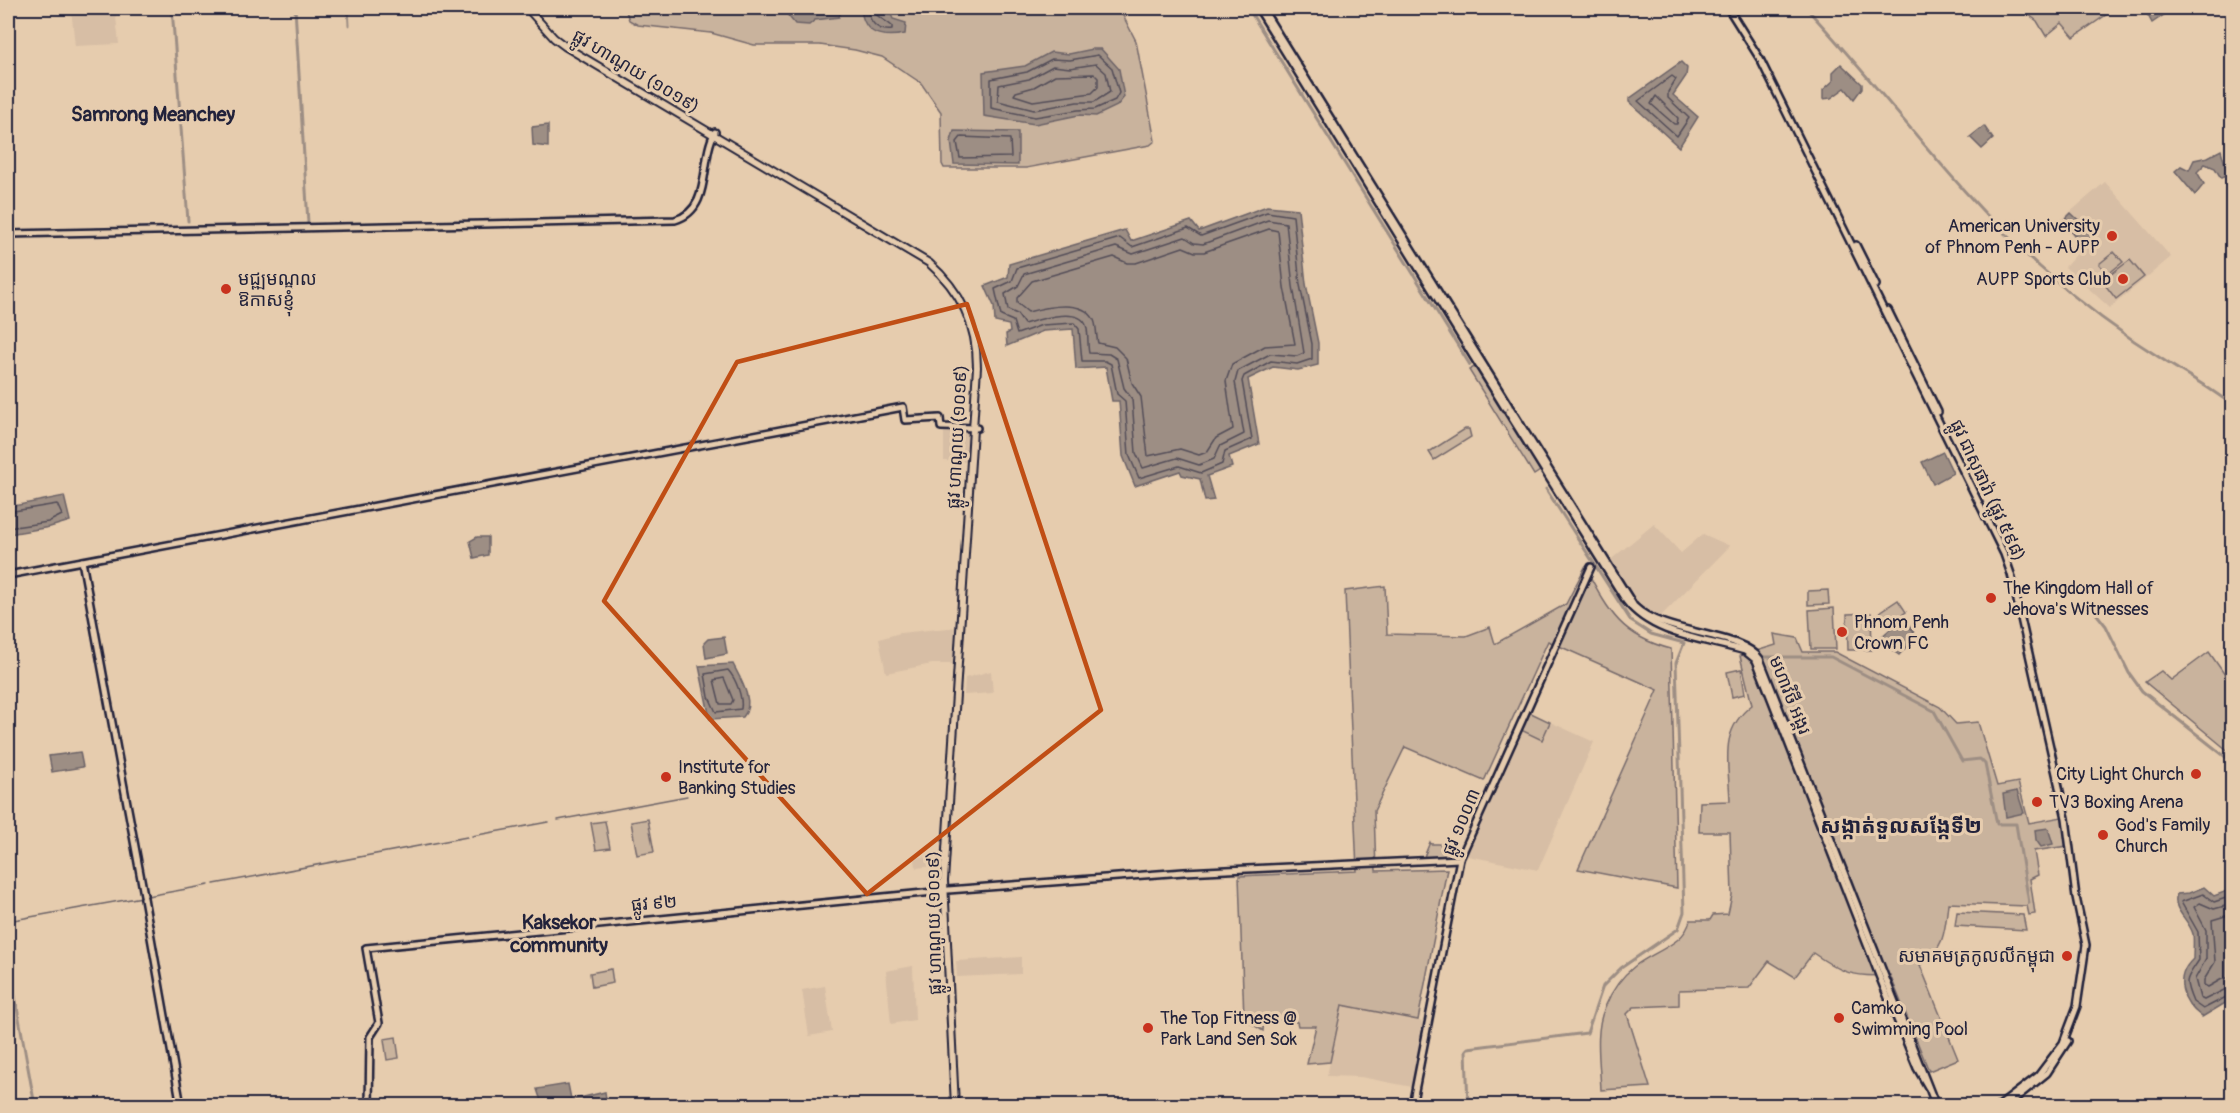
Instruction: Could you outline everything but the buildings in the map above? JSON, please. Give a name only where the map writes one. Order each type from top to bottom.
[{"type":"main road","name":"ផ្លូវ ហាណូយ (១០១៩)","points":[[526,8],[554,39],[566,47],[927,257],[949,278],[972,315],[980,345],[946,891],[957,1106]]},
{"type":"main road","name":"ផ្លូវ ហាណូយ (១០១៩)","points":[[531,8],[556,36],[568,45],[714,134]]},
{"type":"main road","points":[[1258,8],[1417,261]]},
{"type":"main road","points":[[1262,8],[1417,261]]},
{"type":"main road","name":"ផ្លូវ ជាសុផារ៉ា (ផ្លូវ ៥៩៨)","points":[[1730,8],[1752,43],[2004,554],[2011,574],[2063,797],[2074,850],[2080,904],[2089,940],[2086,977],[2077,1020],[2059,1056],[2041,1079],[2006,1106]]},
{"type":"main road","points":[[8,234],[675,220],[692,212],[699,200],[714,134]]},
{"type":"main road","name":"មហាវិថី អង្គរ","points":[[1417,261],[1626,602],[1635,613],[1659,626],[1748,650],[1760,665],[1917,1068],[1936,1106]]},
{"type":"main road","points":[[8,574],[903,407],[904,420],[940,418],[941,427],[975,428]]},
{"type":"main road","points":[[82,561],[182,1106]]},
{"type":"main road","name":"ផ្លូវ ១០០៣","points":[[1412,1106],[1460,859],[1591,567]]},
{"type":"main road","name":"ផ្លូវ ជាសុផារ៉ា (ផ្លូវ ៥៩៨)","points":[[1999,1106],[2032,1081],[2056,1054],[2074,1019],[2083,977],[2086,940],[2077,905],[2063,797]]},
{"type":"main road","name":"ផ្លូវ ៩២","points":[[369,1106],[370,1037],[379,1023],[366,948],[946,891],[1168,873],[1460,859]]},
{"type":"highlighted area","points":[[967,304],[1101,710],[867,894],[604,601],[737,362]]},
{"type":"shaded area","points":[[71,8],[115,8],[119,44],[75,46]]},
{"type":"shaded area","points":[[625,8],[1119,8],[1136,41],[1155,141],[1150,145],[1026,168],[944,168],[941,112],[921,83],[882,57],[820,45],[754,45],[711,33],[638,25],[629,20]]},
{"type":"shaded area","points":[[2020,8],[2116,8],[2074,37],[2062,23],[2046,36],[2037,21]]},
{"type":"shaded area","name":"American University of Phnom Penh - AUPP","points":[[2105,182],[2171,257],[2110,308],[2065,267],[2082,248],[2061,220]]},
{"type":"shaded area","points":[[2114,252],[2123,262],[2108,274],[2099,264]]},
{"type":"shaded area","name":"AUPP Sports Club","points":[[2130,260],[2144,277],[2116,299],[2102,281]]},
{"type":"shaded area","points":[[1476,366],[1540,471],[1534,475],[1469,370]]},
{"type":"shaded area","points":[[944,429],[970,430],[968,462],[944,461]]},
{"type":"shaded area","points":[[1465,429],[1469,429],[1471,437],[1434,460],[1429,452]]},
{"type":"shaded area","points":[[1654,524],[1681,553],[1703,534],[1730,546],[1658,619],[1636,604],[1608,562]]},
{"type":"shaded area","points":[[1585,567],[1609,608],[1627,629],[1654,644],[1671,649],[1677,888],[1578,869],[1658,690],[1548,641],[1484,781],[1405,747],[1374,811],[1376,871],[1447,869],[1418,1020],[1342,1005],[1330,1062],[1307,1064],[1316,1026],[1298,1026],[1297,1022],[1264,1018],[1263,1031],[1244,1019],[1239,876],[1357,871],[1345,591],[1385,586],[1387,634],[1466,636],[1490,627],[1495,644],[1566,604]]},
{"type":"shaded area","points":[[1828,590],[1829,604],[1808,605],[1808,591]]},
{"type":"shaded area","points":[[1898,600],[1906,612],[1888,624],[1880,612]]},
{"type":"shaded area","points":[[1834,608],[1836,649],[1811,649],[1809,610]]},
{"type":"shaded area","points":[[1871,613],[1872,650],[1848,650],[1847,614]]},
{"type":"shaded area","points":[[958,627],[956,664],[932,664],[886,673],[879,639],[900,633]]},
{"type":"shaded area","points":[[1774,634],[1797,638],[1803,652],[1835,652],[1940,707],[1956,724],[1978,722],[1997,786],[2018,782],[2029,823],[2062,817],[2067,846],[2034,851],[2038,875],[2030,879],[2035,914],[2029,915],[2027,906],[1948,903],[1944,931],[1939,946],[1920,965],[1958,1059],[1929,1071],[1890,975],[1867,976],[1849,973],[1813,953],[1795,977],[1769,961],[1749,988],[1679,990],[1679,1005],[1634,1007],[1627,1014],[1650,1087],[1601,1090],[1598,1048],[1600,1026],[1605,1007],[1617,985],[1635,966],[1682,935],[1690,920],[1710,920],[1713,915],[1728,914],[1732,895],[1730,832],[1699,832],[1700,802],[1730,801],[1728,749],[1730,737],[1741,715],[1752,705],[1740,656],[1776,645]]},
{"type":"shaded area","points":[[2209,652],[2232,685],[2232,754],[2145,682],[2161,671],[2171,680]]},
{"type":"shaded area","points":[[1741,669],[1745,694],[1732,697],[1727,672]]},
{"type":"shaded area","points":[[991,671],[993,693],[964,695],[965,678]]},
{"type":"shaded area","points":[[1529,712],[1550,722],[1542,740],[1521,730]]},
{"type":"shaded area","points":[[1550,722],[1594,742],[1538,870],[1468,856],[1466,852],[1521,730],[1542,740]]},
{"type":"shaded area","points":[[648,819],[654,852],[637,855],[631,822]]},
{"type":"shaded area","points":[[605,821],[610,848],[596,850],[591,823]]},
{"type":"shaded area","points":[[1430,842],[1457,852],[1455,856],[1424,857]]},
{"type":"shaded area","points":[[943,854],[943,865],[916,868],[915,858]]},
{"type":"shaded area","points":[[1957,912],[2023,915],[2026,930],[1955,926]]},
{"type":"shaded area","points":[[1021,957],[1021,974],[957,977],[956,961]]},
{"type":"shaded area","points":[[913,966],[915,1020],[891,1024],[886,971]]},
{"type":"shaded area","points":[[611,969],[613,983],[592,987],[590,973]]},
{"type":"shaded area","points":[[825,986],[832,1032],[809,1036],[802,990]]},
{"type":"shaded area","points":[[1342,1005],[1424,1022],[1412,1087],[1361,1077],[1327,1076]]},
{"type":"shaded area","points":[[396,1037],[399,1058],[387,1060],[384,1039]]},
{"type":"water","points":[[770,8],[842,8],[839,17],[815,20],[809,25],[795,24],[786,13]]},
{"type":"water","points":[[2144,8],[2174,8],[2152,23]]},
{"type":"water","points":[[861,9],[878,9],[882,13],[890,12],[893,19],[906,23],[905,34],[889,36],[870,30]]},
{"type":"water","points":[[1101,49],[1119,69],[1124,97],[1117,106],[1096,116],[1079,115],[1035,124],[984,116],[983,72],[1025,66],[1051,52],[1069,54]]},
{"type":"water","points":[[1681,62],[1687,68],[1686,76],[1673,95],[1698,117],[1679,147],[1629,102],[1629,99]]},
{"type":"water","points":[[1841,64],[1862,84],[1862,88],[1854,99],[1845,88],[1831,98],[1823,99],[1823,90],[1833,81],[1833,72]]},
{"type":"water","points":[[548,125],[548,147],[533,145],[532,127]]},
{"type":"water","points":[[1984,126],[1993,139],[1982,149],[1970,137]]},
{"type":"water","points":[[954,131],[1018,132],[1018,165],[954,164],[951,141]]},
{"type":"water","points":[[2221,150],[2228,175],[2221,178],[2215,168],[2205,164],[2197,172],[2204,184],[2195,195],[2175,171],[2181,166],[2189,170],[2194,160],[2208,157]]},
{"type":"water","points":[[1267,206],[1298,209],[1306,284],[1318,343],[1318,365],[1298,370],[1273,367],[1248,379],[1259,444],[1229,456],[1232,467],[1207,476],[1214,500],[1205,501],[1200,479],[1182,475],[1180,471],[1135,486],[1123,456],[1119,401],[1112,401],[1106,367],[1076,369],[1073,329],[1043,331],[1007,346],[1006,334],[1010,332],[1009,325],[995,322],[994,306],[985,286],[1008,277],[1009,264],[1125,230],[1131,241],[1191,221],[1199,231]]},
{"type":"water","points":[[2071,213],[2094,235],[2083,246],[2063,221]]},
{"type":"water","points":[[1943,452],[1953,473],[1933,484],[1922,462]]},
{"type":"water","points":[[64,496],[70,521],[9,534],[12,565],[8,566],[8,507]]},
{"type":"water","points":[[477,537],[488,537],[488,555],[474,558],[470,541]]},
{"type":"water","points":[[1904,617],[1916,636],[1899,655],[1878,640]]},
{"type":"water","points":[[724,637],[727,654],[706,658],[704,643],[708,639]]},
{"type":"water","points":[[733,664],[746,690],[747,711],[743,717],[710,719],[699,666]]},
{"type":"water","points":[[80,752],[83,767],[52,772],[49,756]]},
{"type":"water","points":[[2017,791],[2024,813],[2006,817],[2003,794]]},
{"type":"water","points":[[2048,828],[2053,844],[2041,847],[2036,840],[2035,830]]},
{"type":"water","points":[[2204,887],[2214,896],[2232,889],[2232,913],[2230,915],[2232,923],[2232,999],[2202,1017],[2189,1004],[2182,990],[2183,974],[2193,959],[2193,934],[2178,909],[2176,899],[2177,894],[2189,893]]},
{"type":"water","points":[[568,1084],[571,1099],[542,1104],[537,1089]]},
{"type":"water","points":[[605,1092],[607,1105],[576,1105],[575,1099]]},
{"type":"waterway","points":[[172,8],[188,221]]},
{"type":"waterway","points":[[295,8],[308,223]]},
{"type":"waterway","points":[[348,8],[349,25]]},
{"type":"waterway","points":[[1248,8],[1470,365]]},
{"type":"waterway","points":[[1806,8],[1978,206],[2040,267],[2118,330],[2232,405]]},
{"type":"waterway","points":[[1468,1106],[1466,1050],[1468,1048],[1587,1033],[1603,986],[1621,968],[1678,929],[1684,912],[1676,663],[1684,643],[1651,634],[1631,621],[1546,489]]},
{"type":"waterway","points":[[2091,607],[2106,626],[2129,673],[2142,691],[2232,762]]},
{"type":"waterway","points":[[1764,657],[1831,657],[1934,711],[1962,761],[1980,759],[1985,764],[1997,824],[2016,824],[2029,903]]},
{"type":"waterway","points":[[558,820],[687,796]]},
{"type":"waterway","points":[[472,836],[548,822]]},
{"type":"waterway","points":[[214,884],[467,837]]},
{"type":"waterway","points":[[8,921],[209,885]]},
{"type":"waterway","points":[[8,958],[35,1106]]},
{"type":"place","name":"American University of Phnom Penh - AUPP","points":[[2112,236]]},
{"type":"place","name":"AUPP Sports Club","points":[[2123,279]]},
{"type":"place","name":"មជ្ឍមណ្ឌល ឱកាសខ្ញុំ","points":[[226,289]]},
{"type":"place","name":"The Kingdom Hall of Jehova's Witnesses","points":[[1991,598]]},
{"type":"place","name":"Phnom Penh Crown FC","points":[[1842,632]]},
{"type":"place","name":"City Light Church","points":[[2196,774]]},
{"type":"place","name":"Institute for Banking Studies","points":[[666,777]]},
{"type":"place","name":"TV3 Boxing Arena","points":[[2037,802]]},
{"type":"place","name":"God's Family Church","points":[[2103,835]]},
{"type":"place","name":"សមាគមត្រកូលលីកម្ពុជា","points":[[2067,956]]},
{"type":"place","name":"Camko Swimming Pool","points":[[1839,1018]]},
{"type":"place","name":"The Top Fitness @ Park Land Sen Sok","points":[[1148,1028]]},
{"type":"district","name":"Samrong Meanchey","points":[[153,114]]},
{"type":"district","name":"សង្កាត់ទួលសង្កែទី២","points":[[1901,826]]},
{"type":"district","name":"Kaksekor community","points":[[559,934]]}]
